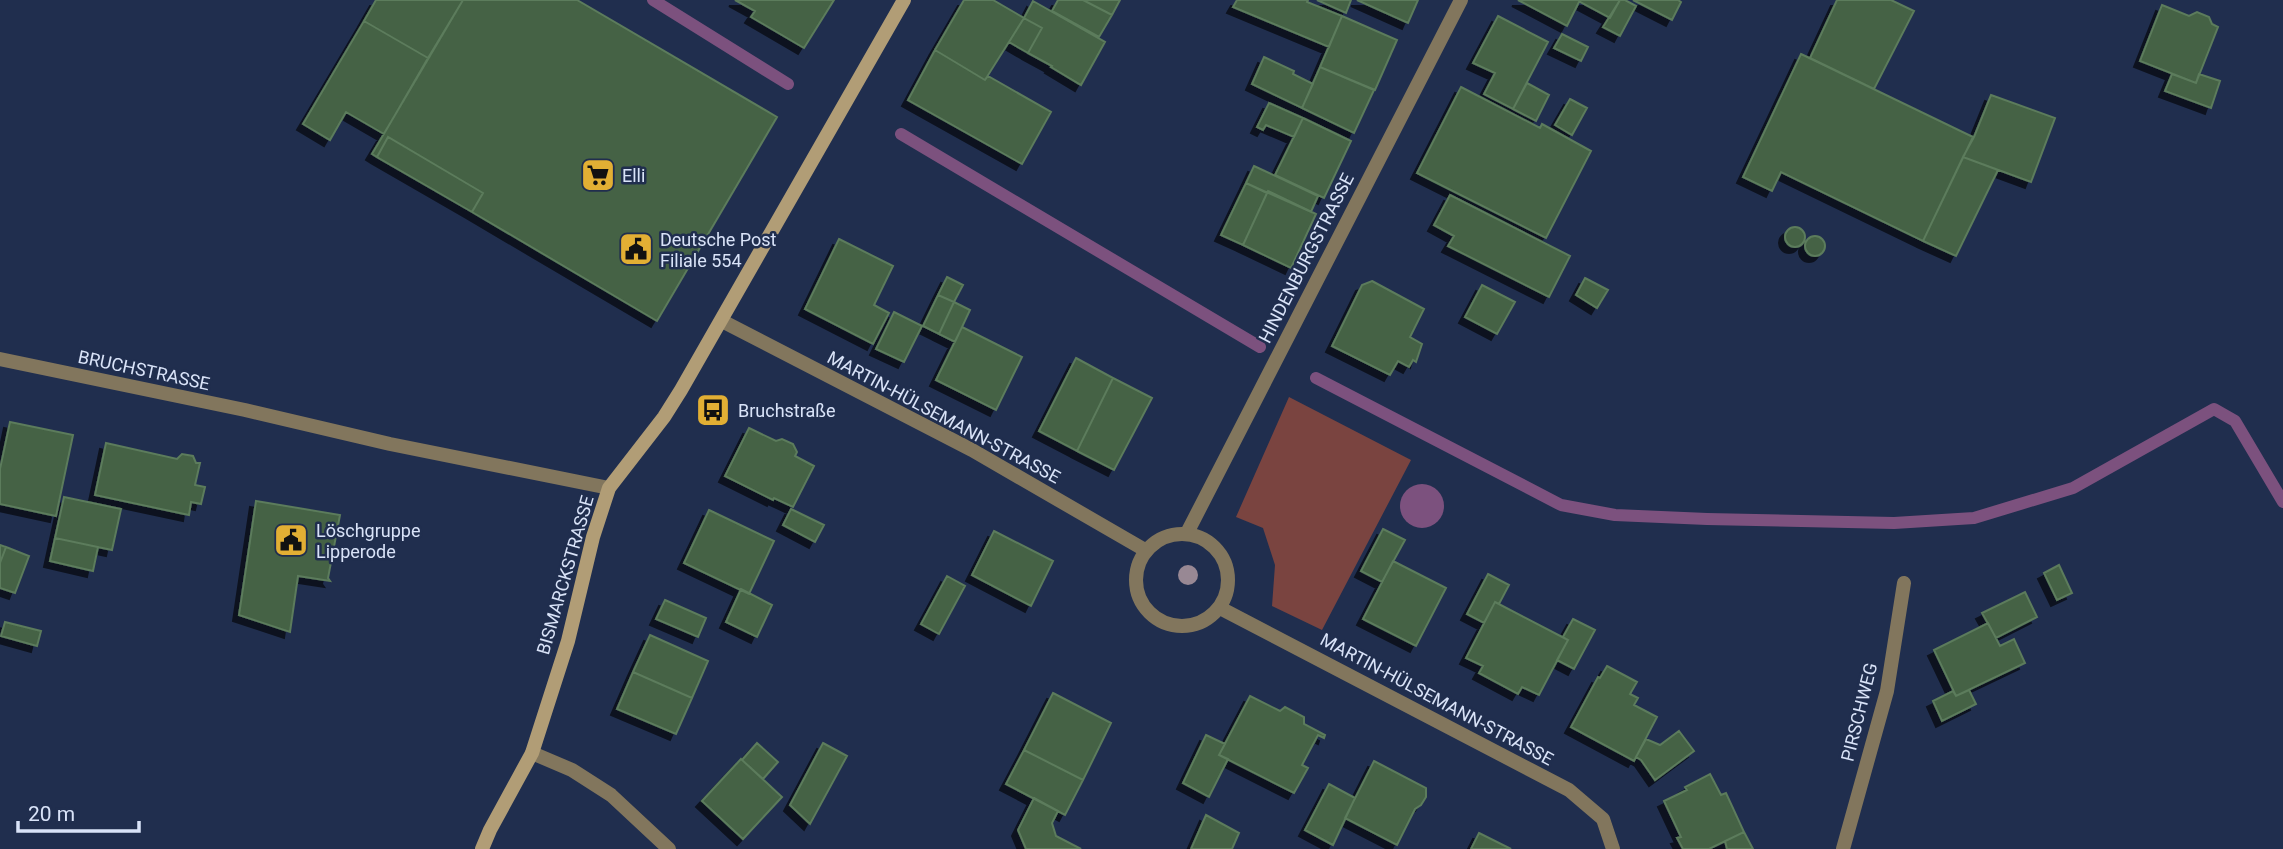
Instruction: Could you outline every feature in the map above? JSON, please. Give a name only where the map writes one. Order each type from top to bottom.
[{"type":"main road","name":"BISMARCKSTRASSE","points":[[482,849],[532,753],[568,641],[593,537],[609,488],[664,417],[722,321],[904,0]]},
{"type":"street","name":"HINDENBURGSTRASSE","points":[[1187,533],[1461,0]]},
{"type":"street","name":"MARTIN-HÜLSEMANN-STRASSE","points":[[722,321],[972,450],[1145,550]]},
{"type":"street","name":"BRUCHSTRASSE","points":[[0,359],[244,410],[390,444],[609,488]]},
{"type":"street","points":[[1187,533],[1203,538],[1216,548],[1225,562],[1228,577],[1227,594],[1220,608],[1210,618],[1182,627],[1154,618],[1143,607],[1135,578],[1138,563],[1145,550],[1157,540],[1172,534],[1187,533]]},
{"type":"street","name":"PIRSCHWEG","points":[[1843,849],[1887,691],[1904,583]]},
{"type":"street","name":"MARTIN-HÜLSEMANN-STRASSE","points":[[1220,608],[1569,790],[1603,819],[1614,849]]},
{"type":"street","points":[[532,753],[572,770],[611,795],[669,849]]},
{"type":"shaded area","points":[[1289,397],[1411,460],[1322,630],[1272,606],[1275,565],[1263,528],[1236,517]]},
{"type":"shaded area","points":[[1422,484],[1437,491],[1444,506],[1437,521],[1422,528],[1407,521],[1400,506],[1407,491]]},
{"type":"building","points":[[376,0],[463,0],[428,58],[364,21]]},
{"type":"building","name":"Elli","points":[[463,0],[577,0],[777,117],[657,321],[472,212],[483,193],[388,137],[377,157],[372,154]]},
{"type":"building","points":[[735,0],[834,0],[804,48],[751,17],[755,11]]},
{"type":"building","points":[[964,0],[993,0],[1024,18],[985,80],[935,50]]},
{"type":"building","points":[[1058,0],[1083,0],[1112,15],[1099,37],[1052,11]]},
{"type":"building","points":[[1083,0],[1120,0],[1112,15]]},
{"type":"building","points":[[1237,0],[1308,0],[1307,2],[1342,16],[1329,47],[1233,7]]},
{"type":"building","points":[[1317,0],[1351,0],[1346,13]]},
{"type":"building","points":[[1357,0],[1418,0],[1408,23]]},
{"type":"building","points":[[1518,0],[1580,0],[1567,26]]},
{"type":"building","points":[[1580,0],[1620,0],[1610,18]]},
{"type":"building","points":[[1620,0],[1636,6],[1620,36],[1603,27]]},
{"type":"building","points":[[1633,0],[1678,0],[1681,2],[1672,20]]},
{"type":"building","points":[[1837,0],[1891,0],[1914,11],[1874,89],[1810,58]]},
{"type":"building","points":[[1033,1],[1105,42],[1081,85],[1028,53],[1042,28],[1024,18]]},
{"type":"building","points":[[2162,5],[2189,16],[2197,12],[2209,17],[2212,24],[2218,27],[2196,83],[2140,61]]},
{"type":"building","points":[[1342,16],[1397,40],[1375,90],[1320,67]]},
{"type":"building","points":[[1498,16],[1548,42],[1513,109],[1484,94],[1495,73],[1473,63]]},
{"type":"building","points":[[1024,18],[1042,28],[1028,53],[1009,42]]},
{"type":"building","points":[[364,21],[428,58],[384,134],[346,112],[330,140],[303,124]]},
{"type":"building","points":[[1562,34],[1588,47],[1581,61],[1554,48]]},
{"type":"building","points":[[935,50],[985,80],[988,76],[1051,112],[1022,164],[908,100]]},
{"type":"building","points":[[1801,54],[1973,137],[1923,241],[1781,172],[1772,191],[1743,177]]},
{"type":"building","points":[[1264,57],[1294,71],[1293,74],[1313,84],[1302,108],[1252,84]]},
{"type":"building","points":[[1320,67],[1374,90],[1354,133],[1302,108]]},
{"type":"building","points":[[2172,74],[2196,83],[2199,74],[2220,81],[2211,108],[2165,91]]},
{"type":"building","points":[[1527,83],[1549,95],[1536,121],[1513,109]]},
{"type":"building","points":[[1461,87],[1540,128],[1542,124],[1591,151],[1546,238],[1417,173]]},
{"type":"building","points":[[1991,95],[2055,118],[2031,182],[1963,157]]},
{"type":"building","points":[[1570,99],[1587,108],[1572,135],[1555,125]]},
{"type":"building","points":[[1269,103],[1303,118],[1294,137],[1266,125],[1263,130],[1257,127]]},
{"type":"building","points":[[1303,118],[1351,141],[1324,198],[1275,175]]},
{"type":"building","points":[[388,137],[483,193],[472,212],[377,157]]},
{"type":"building","points":[[1963,157],[1998,170],[1956,256],[1923,241]]},
{"type":"building","points":[[1254,166],[1318,196],[1311,212],[1246,183]]},
{"type":"building","points":[[1246,183],[1267,193],[1243,245],[1221,235]]},
{"type":"building","points":[[1268,191],[1316,214],[1291,268],[1243,245]]},
{"type":"building","points":[[1450,195],[1570,256],[1549,297],[1448,246],[1454,236],[1434,225]]},
{"type":"building","points":[[1795,227],[1802,230],[1805,237],[1802,244],[1795,247],[1788,244],[1785,237],[1788,230]]},
{"type":"building","points":[[1815,236],[1822,239],[1825,246],[1822,253],[1815,256],[1808,253],[1805,246],[1808,239]]},
{"type":"building","points":[[839,239],[893,266],[874,305],[889,313],[873,344],[805,309]]},
{"type":"building","points":[[947,277],[963,285],[954,302],[938,295]]},
{"type":"building","points":[[1585,278],[1608,290],[1597,308],[1576,295]]},
{"type":"building","points":[[1372,281],[1424,309],[1410,337],[1422,344],[1416,362],[1413,360],[1409,367],[1398,361],[1390,375],[1332,346],[1362,285]]},
{"type":"building","points":[[1482,285],[1515,302],[1497,334],[1465,317]]},
{"type":"building","points":[[938,295],[954,302],[939,334],[923,326]]},
{"type":"building","points":[[954,302],[970,310],[955,342],[939,334]]},
{"type":"building","points":[[894,312],[922,326],[904,362],[876,349]]},
{"type":"building","points":[[962,327],[1022,357],[996,410],[936,380]]},
{"type":"building","points":[[1076,358],[1113,378],[1077,451],[1039,431]]},
{"type":"building","points":[[1113,378],[1152,398],[1114,470],[1077,451]]},
{"type":"building","points":[[10,422],[73,435],[56,516],[0,504],[0,469]]},
{"type":"building","points":[[749,428],[776,441],[782,439],[793,444],[797,452],[795,456],[814,466],[793,507],[725,476]]},
{"type":"building","points":[[106,443],[177,459],[182,454],[193,456],[196,463],[200,463],[195,485],[205,487],[201,504],[191,502],[189,515],[95,495]]},
{"type":"building","points":[[64,497],[121,509],[112,550],[55,538]]},
{"type":"building","points":[[256,501],[340,515],[328,578],[330,581],[298,576],[290,632],[239,615]]},
{"type":"building","points":[[791,509],[824,525],[815,542],[783,525]]},
{"type":"building","points":[[709,510],[774,541],[749,594],[684,563]]},
{"type":"building","points":[[1383,529],[1405,540],[1382,582],[1361,571]]},
{"type":"building","points":[[994,531],[1053,561],[1031,606],[972,575]]},
{"type":"building","points":[[55,538],[98,547],[93,571],[50,561]]},
{"type":"building","points":[[0,545],[6,547],[0,563]]},
{"type":"building","points":[[6,547],[29,556],[15,593],[0,588],[0,563]]},
{"type":"building","points":[[1393,561],[1446,588],[1416,646],[1363,619]]},
{"type":"building","points":[[2059,565],[2072,593],[2057,600],[2044,573]]},
{"type":"building","points":[[1488,574],[1509,585],[1499,604],[1495,602],[1484,623],[1467,614]]},
{"type":"building","points":[[947,576],[965,586],[939,634],[921,624]]},
{"type":"building","points":[[741,589],[772,605],[757,637],[726,622]]},
{"type":"building","points":[[2025,592],[2037,617],[1996,638],[1982,613]]},
{"type":"building","points":[[665,600],[706,618],[698,637],[656,619]]},
{"type":"building","points":[[1495,602],[1568,640],[1539,695],[1522,687],[1518,694],[1479,673],[1483,666],[1466,658]]},
{"type":"building","points":[[1573,619],[1595,630],[1574,669],[1557,660],[1568,640],[1563,637]]},
{"type":"building","points":[[5,622],[41,631],[37,646],[1,636]]},
{"type":"building","points":[[1988,623],[2000,646],[2014,639],[2025,663],[1956,696],[1934,650]]},
{"type":"building","points":[[650,635],[708,661],[692,698],[633,672]]},
{"type":"building","points":[[1607,666],[1637,682],[1630,694],[1638,698],[1634,705],[1657,717],[1634,761],[1571,727],[1598,677],[1600,678]]},
{"type":"building","points":[[633,672],[692,698],[676,734],[617,709]]},
{"type":"building","points":[[1969,690],[1976,704],[1942,721],[1933,701],[1953,691],[1956,696]]},
{"type":"building","points":[[1053,693],[1111,723],[1083,780],[1024,750]]},
{"type":"building","points":[[1250,696],[1280,711],[1285,707],[1304,717],[1304,724],[1325,735],[1324,738],[1318,735],[1302,765],[1308,768],[1294,793],[1219,755]]},
{"type":"building","points":[[1679,731],[1694,751],[1655,780],[1636,757],[1646,739],[1660,745]]},
{"type":"building","points":[[1206,735],[1225,744],[1219,755],[1228,759],[1209,797],[1183,783]]},
{"type":"building","points":[[757,743],[778,762],[763,779],[742,760]]},
{"type":"building","points":[[823,743],[847,756],[810,824],[790,805]]},
{"type":"building","points":[[1024,750],[1083,780],[1065,815],[1006,784]]},
{"type":"building","points":[[741,759],[782,797],[743,839],[702,801]]},
{"type":"building","points":[[1374,761],[1426,788],[1426,797],[1415,809],[1397,845],[1345,818]]},
{"type":"building","points":[[1710,774],[1721,795],[1726,793],[1744,832],[1709,849],[1683,849],[1677,838],[1681,837],[1664,801],[1687,790],[1685,787]]},
{"type":"building","points":[[1329,784],[1355,798],[1333,845],[1305,830]]},
{"type":"building","points":[[1034,798],[1058,811],[1052,823],[1056,836],[1081,849],[1026,849],[1018,830]]},
{"type":"building","points":[[1206,815],[1239,833],[1232,849],[1191,849]]},
{"type":"building","points":[[1744,832],[1753,849],[1727,849],[1725,841]]},
{"type":"building","points":[[1479,833],[1511,849],[1471,849]]},
{"type":"waterway","points":[[653,0],[788,84]]},
{"type":"waterway","points":[[901,134],[1260,347]]},
{"type":"waterway","points":[[1316,378],[1561,505],[1615,515],[1894,523],[1974,518],[2073,488],[2214,409],[2235,421],[2283,502]]},
{"type":"place","name":"Elli","points":[[598,175]]},
{"type":"place","name":"Deutsche Post Filiale 554","points":[[636,249]]},
{"type":"place","name":"Bruchstraße","points":[[713,410]]},
{"type":"place","name":"Löschgruppe Lipperode","points":[[291,540]]}]
